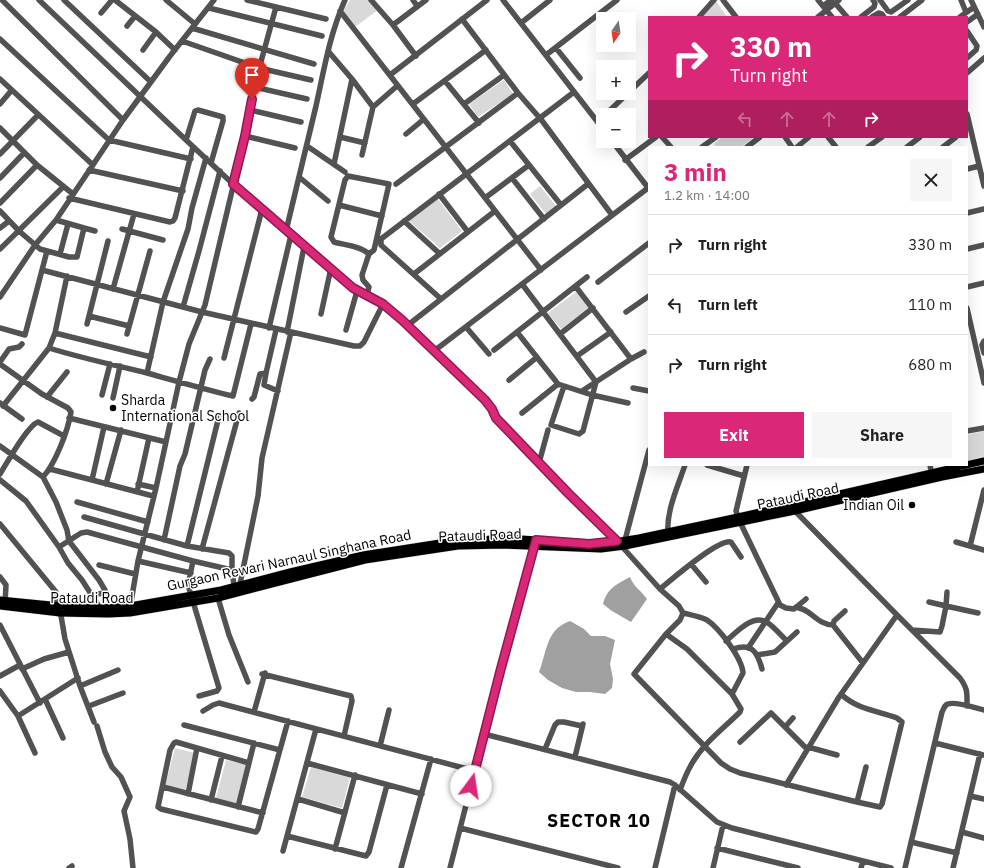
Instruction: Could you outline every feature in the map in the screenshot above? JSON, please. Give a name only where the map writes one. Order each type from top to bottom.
[{"type":"main road","name":"Gurgaon Rewari Narnaul Singhana Road","points":[[2,603],[59,608],[130,609],[192,598],[237,585],[341,563],[384,551],[440,543],[505,538],[535,543],[621,543],[794,508],[932,476],[984,462]]},
{"type":"main road","points":[[932,476],[984,469]]},
{"type":"main road","points":[[192,598],[218,598],[341,563]]},
{"type":"main road","name":"Pataudi Road","points":[[59,608],[108,614],[130,609]]},
{"type":"street","points":[[2,0],[123,120]]},
{"type":"street","points":[[39,0],[193,147],[304,247],[357,291],[383,304],[408,326],[485,400],[492,409],[496,418],[621,543],[660,589],[679,606],[683,613],[706,619],[715,627],[733,649],[743,673],[732,694]]},
{"type":"street","points":[[64,0],[151,82]]},
{"type":"street","points":[[101,13],[112,0]]},
{"type":"street","points":[[116,0],[156,32],[175,50]]},
{"type":"street","points":[[166,0],[194,26],[264,50],[314,64]]},
{"type":"street","points":[[0,297],[35,245],[56,220],[123,120],[214,0]]},
{"type":"street","points":[[247,0],[326,19]]},
{"type":"street","points":[[286,230],[307,146],[328,51],[340,11],[345,0]]},
{"type":"street","points":[[372,0],[416,56]]},
{"type":"street","points":[[412,0],[417,6]]},
{"type":"street","points":[[393,25],[426,0]]},
{"type":"street","points":[[390,75],[487,0]]},
{"type":"street","points":[[503,0],[596,120]]},
{"type":"street","points":[[521,23],[550,0]]},
{"type":"street","points":[[546,56],[617,0]]},
{"type":"street","points":[[700,16],[714,0]]},
{"type":"street","points":[[724,0],[735,16]]},
{"type":"street","points":[[818,0],[831,16]]},
{"type":"street","points":[[862,16],[874,7],[875,3],[873,0]]},
{"type":"street","points":[[880,0],[888,11],[891,12],[908,0]]},
{"type":"street","points":[[901,16],[922,0]]},
{"type":"street","points":[[961,0],[966,12]]},
{"type":"street","points":[[971,0],[984,27]]},
{"type":"street","points":[[819,16],[825,8],[835,1],[846,16]]},
{"type":"street","points":[[130,609],[135,574],[156,488],[179,382],[189,344],[205,305],[245,136],[254,87],[276,7]]},
{"type":"street","points":[[961,16],[974,7]]},
{"type":"street","points":[[208,8],[322,36]]},
{"type":"street","points":[[340,11],[541,270]]},
{"type":"street","points":[[874,16],[879,13],[883,16]]},
{"type":"street","points":[[968,21],[978,14]]},
{"type":"street","points":[[126,26],[136,16]]},
{"type":"street","points":[[462,19],[518,93],[539,117],[612,215]]},
{"type":"street","points":[[143,50],[156,32]]},
{"type":"street","points":[[968,32],[977,46],[976,50],[968,57]]},
{"type":"street","points":[[0,39],[109,140],[191,159]]},
{"type":"street","points":[[182,41],[259,68],[311,80]]},
{"type":"street","points":[[556,48],[580,78]]},
{"type":"street","points":[[413,104],[486,50]]},
{"type":"street","points":[[328,51],[373,107]]},
{"type":"street","points":[[968,72],[984,58]]},
{"type":"street","points":[[464,104],[504,74]]},
{"type":"street","points":[[636,85],[648,74]]},
{"type":"street","points":[[0,79],[91,167],[183,191]]},
{"type":"street","points":[[334,164],[352,79]]},
{"type":"street","points":[[445,81],[479,123]]},
{"type":"street","points":[[362,155],[373,107],[398,86]]},
{"type":"street","points":[[254,87],[307,99]]},
{"type":"street","points":[[0,104],[11,91]]},
{"type":"street","points":[[442,299],[380,245],[381,239],[510,141],[539,117],[574,92]]},
{"type":"street","points":[[396,184],[518,93]]},
{"type":"street","points":[[612,108],[620,100]]},
{"type":"street","points":[[186,140],[195,111],[198,110],[223,117],[211,163]]},
{"type":"street","points":[[250,110],[301,122]]},
{"type":"street","points":[[0,154],[38,115]]},
{"type":"street","points":[[406,134],[424,119]]},
{"type":"street","points":[[969,127],[984,186]]},
{"type":"street","points":[[1,130],[71,196],[134,214],[170,222],[175,218],[193,147]]},
{"type":"street","points":[[245,136],[295,148]]},
{"type":"street","points":[[340,137],[365,143]]},
{"type":"street","points":[[626,160],[655,138]]},
{"type":"street","points":[[663,138],[670,146]]},
{"type":"street","points":[[748,146],[759,138]]},
{"type":"street","points":[[798,146],[808,138]]},
{"type":"street","points":[[829,138],[835,146]]},
{"type":"street","points":[[869,146],[877,138]]},
{"type":"street","points":[[908,146],[919,138]]},
{"type":"street","points":[[944,146],[955,138]]},
{"type":"street","points":[[510,141],[561,206]]},
{"type":"street","points":[[307,146],[345,172]]},
{"type":"street","points":[[617,148],[648,187]]},
{"type":"street","points":[[0,178],[24,153]]},
{"type":"street","points":[[147,373],[163,302],[187,234],[192,208],[206,158]]},
{"type":"street","points":[[0,202],[37,165]]},
{"type":"street","points":[[485,198],[529,165]]},
{"type":"street","points":[[968,169],[979,166]]},
{"type":"street","points":[[182,307],[199,252],[220,171]]},
{"type":"street","points":[[367,295],[369,287],[362,280],[362,275],[369,254],[374,250],[389,184],[348,176],[339,206],[332,240],[334,242],[360,249],[369,254]]},
{"type":"street","points":[[299,177],[328,201]]},
{"type":"street","points":[[512,178],[544,219]]},
{"type":"street","points":[[408,326],[588,184]]},
{"type":"street","points":[[0,249],[63,187]]},
{"type":"street","points":[[434,351],[648,189]]},
{"type":"street","points":[[439,194],[468,232]]},
{"type":"street","points":[[339,206],[382,216]]},
{"type":"street","points":[[224,358],[262,209]]},
{"type":"street","points":[[968,213],[984,209]]},
{"type":"street","points":[[0,211],[35,245],[47,251],[69,257],[77,257],[84,228]]},
{"type":"street","points":[[414,274],[495,211]]},
{"type":"street","points":[[112,289],[134,214]]},
{"type":"street","points":[[56,220],[95,231]]},
{"type":"street","points":[[0,228],[9,221]]},
{"type":"street","points":[[404,221],[440,254]]},
{"type":"street","points":[[60,254],[68,224]]},
{"type":"street","points":[[122,229],[163,240]]},
{"type":"street","points":[[269,328],[291,235]]},
{"type":"street","points":[[87,324],[108,241]]},
{"type":"street","points":[[598,282],[648,244]]},
{"type":"street","points":[[968,250],[984,245]]},
{"type":"street","points":[[237,585],[258,496],[262,458],[278,391],[304,247]]},
{"type":"street","points":[[0,328],[25,335],[47,251]]},
{"type":"street","points":[[127,334],[150,251]]},
{"type":"street","points":[[321,314],[331,268]]},
{"type":"street","points":[[42,270],[234,320],[354,346],[360,346],[364,342],[383,304]]},
{"type":"street","points":[[22,419],[2,405],[49,348],[55,332],[68,276]]},
{"type":"street","points":[[494,350],[587,277]]},
{"type":"street","points":[[968,287],[984,283]]},
{"type":"street","points":[[522,284],[596,382]]},
{"type":"street","points":[[576,287],[631,359]]},
{"type":"street","points":[[346,330],[357,291]]},
{"type":"street","points":[[626,312],[648,297]]},
{"type":"street","points":[[560,334],[593,308]]},
{"type":"street","points":[[968,312],[984,381]]},
{"type":"street","points":[[88,316],[129,326]]},
{"type":"street","points":[[49,348],[147,373],[201,389],[233,396],[252,324]]},
{"type":"street","points":[[466,327],[488,354]]},
{"type":"street","points":[[276,330],[264,385],[278,391]]},
{"type":"street","points":[[55,332],[151,357]]},
{"type":"street","points":[[517,332],[561,385],[582,392],[628,403]]},
{"type":"street","points":[[577,356],[611,332]]},
{"type":"street","points":[[984,341],[982,344],[984,353]]},
{"type":"street","points":[[22,344],[19,347],[9,349],[0,363],[47,397],[68,408],[71,412],[64,436],[50,469],[43,477]]},
{"type":"street","points":[[582,392],[644,352]]},
{"type":"street","points":[[509,380],[537,357]]},
{"type":"street","points":[[164,540],[180,466],[185,454],[205,370],[210,359]]},
{"type":"street","points":[[102,396],[110,364]]},
{"type":"street","points":[[113,398],[120,366]]},
{"type":"street","points":[[47,397],[67,372]]},
{"type":"street","points":[[252,399],[254,398],[260,374],[266,373]]},
{"type":"street","points":[[561,385],[551,425],[579,434],[583,431],[596,382]]},
{"type":"street","points":[[522,413],[561,385]]},
{"type":"street","points":[[633,388],[648,391]]},
{"type":"street","points":[[202,549],[239,413]]},
{"type":"street","points":[[187,546],[219,416]]},
{"type":"street","points":[[70,418],[166,442]]},
{"type":"street","points":[[0,474],[28,430],[37,422],[64,436]]},
{"type":"street","points":[[92,480],[104,426]]},
{"type":"street","points":[[968,431],[984,428]]},
{"type":"street","points":[[106,484],[121,430]]},
{"type":"street","points":[[540,463],[548,430]]},
{"type":"street","points":[[137,492],[149,438]]},
{"type":"street","points":[[0,446],[43,477],[56,502],[67,530],[69,541],[105,590],[104,593],[91,595]]},
{"type":"street","points":[[621,543],[648,453]]},
{"type":"street","points":[[668,534],[668,520],[674,496],[685,466]]},
{"type":"street","points":[[710,466],[744,476]]},
{"type":"street","points":[[747,466],[737,507],[739,519],[778,603],[786,608],[794,609],[806,599]]},
{"type":"street","points":[[930,466],[932,476]]},
{"type":"street","points":[[50,469],[154,496]]},
{"type":"street","points":[[0,480],[26,501],[100,608]]},
{"type":"street","points":[[138,484],[156,488]]},
{"type":"street","points":[[970,546],[984,490]]},
{"type":"street","points":[[77,502],[148,522]]},
{"type":"street","points":[[794,508],[960,678],[967,691],[967,706]]},
{"type":"street","points":[[84,517],[187,546],[231,554],[232,570],[237,585]]},
{"type":"street","points":[[0,524],[56,592],[63,633],[80,686],[112,767],[120,777],[130,797],[124,810],[130,839],[133,868]]},
{"type":"street","points":[[59,547],[81,533],[87,532],[142,548],[232,570]]},
{"type":"street","points":[[660,589],[691,564],[724,542],[731,542],[741,557]]},
{"type":"street","points":[[956,542],[984,550]]},
{"type":"street","points":[[450,868],[535,543]]},
{"type":"street","points":[[138,561],[191,573]]},
{"type":"street","points":[[193,561],[188,585],[219,688],[217,691],[199,696]]},
{"type":"street","points":[[691,564],[706,582]]},
{"type":"street","points":[[99,565],[135,574]]},
{"type":"street","points":[[0,577],[6,585],[2,603]]},
{"type":"street","points":[[912,630],[940,632],[946,606],[947,592]]},
{"type":"street","points":[[218,598],[229,635],[248,682]]},
{"type":"street","points":[[929,602],[978,614]]},
{"type":"street","points":[[748,648],[778,603]]},
{"type":"street","points":[[796,607],[806,610],[817,620],[828,625],[833,625],[863,663]]},
{"type":"street","points":[[833,625],[834,621],[845,611]]},
{"type":"street","points":[[683,613],[680,620],[666,634],[634,674],[721,763],[740,773],[878,807],[881,806],[902,722],[897,718],[850,702],[842,694]]},
{"type":"street","points":[[786,785],[842,694],[897,615]]},
{"type":"street","points":[[726,641],[750,622],[756,620],[766,621],[787,641]]},
{"type":"street","points":[[0,625],[21,667],[63,738]]},
{"type":"street","points":[[757,655],[775,652],[797,632]]},
{"type":"street","points":[[666,634],[687,649],[732,694],[741,709],[740,712],[705,746],[689,768],[680,790]]},
{"type":"street","points":[[733,649],[743,646],[748,648],[757,655],[762,669]]},
{"type":"street","points":[[0,676],[44,659],[69,652]]},
{"type":"street","points":[[80,686],[118,670]]},
{"type":"street","points":[[254,712],[263,674],[351,696],[352,701],[344,736]]},
{"type":"street","points":[[18,716],[78,678]]},
{"type":"street","points":[[0,692],[18,716],[35,752]]},
{"type":"street","points":[[89,706],[123,692]]},
{"type":"street","points":[[203,711],[219,703],[475,771]]},
{"type":"street","points":[[905,868],[942,712],[945,706],[948,704],[954,704],[984,710]]},
{"type":"street","points":[[380,746],[390,710]]},
{"type":"street","points":[[740,742],[771,713],[808,748],[837,755]]},
{"type":"street","points":[[785,727],[793,718]]},
{"type":"street","points":[[249,763],[176,742],[170,750],[158,806],[161,809],[254,832],[258,829],[263,813],[288,722]]},
{"type":"street","points":[[545,749],[555,725],[558,722],[582,724],[575,756]]},
{"type":"street","points":[[184,725],[280,750]]},
{"type":"street","points":[[283,852],[316,729]]},
{"type":"street","points":[[484,734],[575,756],[670,782],[717,822],[723,825],[891,868]]},
{"type":"street","points":[[238,807],[254,743]]},
{"type":"street","points":[[935,743],[982,754],[970,796],[953,868]]},
{"type":"street","points":[[188,794],[197,748]]},
{"type":"street","points":[[211,800],[222,756]]},
{"type":"street","points":[[401,868],[431,760]]},
{"type":"street","points":[[307,763],[422,794]]},
{"type":"street","points":[[857,802],[866,767]]},
{"type":"street","points":[[335,849],[354,775]]},
{"type":"street","points":[[287,836],[364,856],[368,854],[387,785]]},
{"type":"street","points":[[655,868],[675,785]]},
{"type":"street","points":[[163,787],[263,813]]},
{"type":"street","points":[[970,796],[984,799]]},
{"type":"street","points":[[298,799],[345,813]]},
{"type":"street","points":[[713,868],[723,825]]},
{"type":"street","points":[[460,828],[618,868]]},
{"type":"street","points":[[962,832],[984,838]]},
{"type":"street","points":[[911,842],[957,852]]},
{"type":"street","points":[[718,848],[798,868]]},
{"type":"street","points":[[861,868],[863,861]]},
{"type":"shaded area","points":[[350,0],[370,0],[378,10],[355,27],[343,12]]},
{"type":"shaded area","points":[[716,1],[726,16],[704,16]]},
{"type":"shaded area","points":[[504,80],[513,94],[478,117],[469,104]]},
{"type":"shaded area","points":[[721,138],[753,138],[742,146],[715,146],[714,144]]},
{"type":"shaded area","points":[[540,186],[556,206],[546,214],[530,194]]},
{"type":"shaded area","points":[[438,199],[462,231],[440,248],[409,221]]},
{"type":"shaded area","points":[[576,292],[588,308],[561,329],[548,313]]},
{"type":"shaded area","points":[[984,431],[984,457],[968,461],[968,435]]},
{"type":"shaded area","points":[[630,577],[647,599],[631,622],[603,604],[610,590],[617,584]]},
{"type":"shaded area","points":[[570,621],[584,629],[591,636],[605,636],[615,640],[610,664],[613,679],[612,688],[605,694],[576,692],[562,688],[548,680],[539,672],[548,642],[552,635],[562,625]]},
{"type":"shaded area","points":[[175,748],[195,753],[185,791],[165,786]]},
{"type":"shaded area","points":[[226,760],[246,765],[236,803],[216,798]]},
{"type":"shaded area","points":[[311,767],[350,778],[342,808],[302,797]]},
{"type":"place","name":"Sharda International School","points":[[113,408]]},
{"type":"place","name":"Indian Oil","points":[[912,505]]},
{"type":"district","name":"SECTOR 10","points":[[599,821]]},
{"type":"route","points":[[252,99],[245,136],[233,184],[353,288],[383,304],[402,320],[485,400],[492,409],[496,418],[568,493],[617,541],[589,544],[536,540],[471,786]]}]
